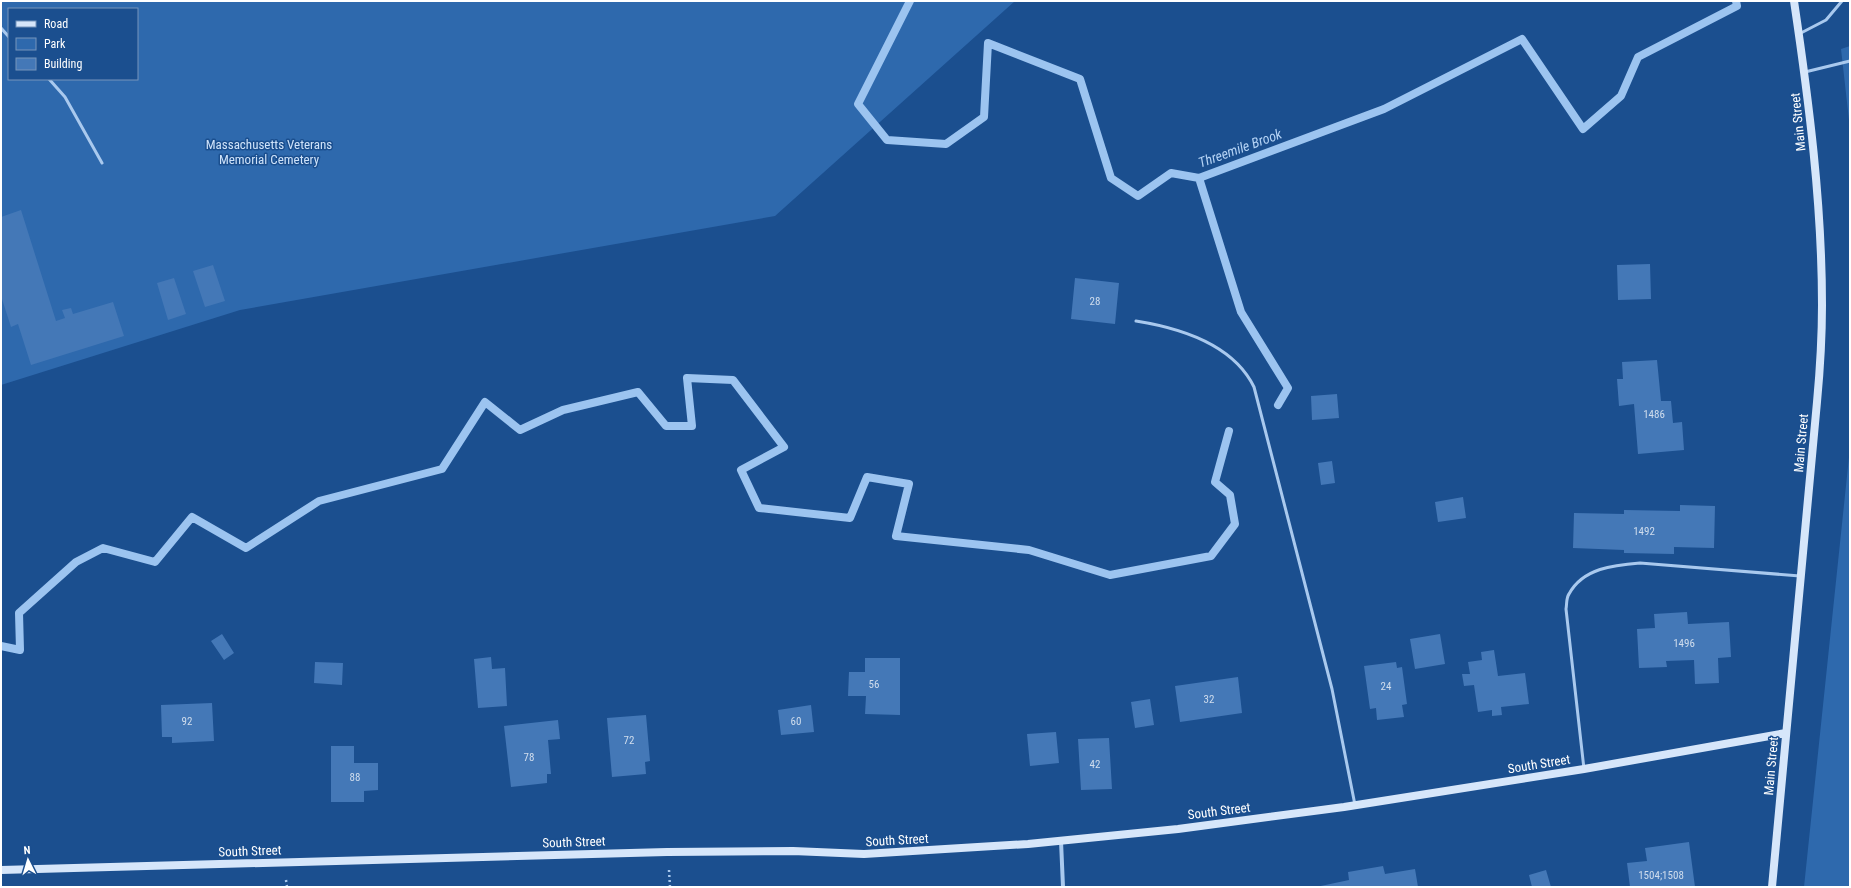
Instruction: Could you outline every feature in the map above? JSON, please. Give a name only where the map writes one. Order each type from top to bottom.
[{"type":"street","name":"Main Street","points":[[1772,887],[1817,402],[1822,305],[1818,207],[1804,73],[1794,1]]},
{"type":"street","name":"South Street","points":[[1,870],[667,852],[793,851],[864,854],[1061,841],[1178,829],[1355,805],[1584,769],[1786,733]]},
{"type":"street","points":[[1061,841],[1063,887]]},
{"type":"lane","points":[[1799,34],[1826,20],[1842,1]]},
{"type":"lane","points":[[1,28],[8,36]]},
{"type":"lane","points":[[1804,73],[1850,61]]},
{"type":"lane","points":[[50,80],[65,97],[102,163]]},
{"type":"lane","points":[[1136,321],[1186,331],[1219,350],[1237,363],[1249,376],[1254,387],[1332,689],[1355,805]]},
{"type":"lane","points":[[1584,769],[1566,609],[1568,595],[1579,581],[1594,571],[1616,565],[1640,563],[1801,576]]},
{"type":"green space","name":"Massachusetts Veterans Memorial Cemetery","points":[[1,1],[1015,1],[775,216],[240,310],[1,385]]},
{"type":"green space","points":[[1850,46],[1850,129],[1841,49]]},
{"type":"green space","points":[[1850,444],[1850,887],[1804,887],[1849,457]]},
{"type":"building","points":[[21,210],[56,321],[65,318],[62,310],[71,308],[73,314],[113,302],[124,336],[31,365],[18,324],[11,327],[1,296],[1,217]]},
{"type":"building","points":[[1650,264],[1651,299],[1618,300],[1617,265]]},
{"type":"building","points":[[213,265],[225,301],[205,307],[193,271]]},
{"type":"building","points":[[174,278],[186,314],[168,320],[157,283]]},
{"type":"building","points":[[1075,278],[1119,283],[1115,324],[1071,319]]},
{"type":"building","points":[[1657,360],[1661,401],[1671,401],[1673,423],[1682,422],[1684,450],[1638,454],[1634,404],[1619,406],[1617,379],[1623,379],[1622,362]]},
{"type":"building","points":[[1337,394],[1339,418],[1312,420],[1311,396]]},
{"type":"building","points":[[1332,461],[1335,483],[1321,485],[1318,463]]},
{"type":"building","points":[[1463,497],[1466,518],[1438,522],[1435,502]]},
{"type":"building","points":[[1680,505],[1715,506],[1714,548],[1674,547],[1674,554],[1624,553],[1624,550],[1573,548],[1574,513],[1624,514],[1624,510],[1680,511]]},
{"type":"building","points":[[1687,612],[1688,624],[1729,622],[1731,657],[1718,658],[1719,683],[1695,684],[1694,660],[1666,661],[1667,667],[1639,668],[1637,629],[1655,628],[1654,614]]},
{"type":"building","points":[[222,634],[234,653],[224,660],[211,641]]},
{"type":"building","points":[[1440,634],[1445,664],[1415,669],[1410,639]]},
{"type":"building","points":[[1494,650],[1498,676],[1525,673],[1529,704],[1501,707],[1502,715],[1492,716],[1492,710],[1478,712],[1474,685],[1464,686],[1462,674],[1470,674],[1468,662],[1482,660],[1481,652]]},
{"type":"building","points":[[491,657],[492,669],[505,668],[507,706],[478,708],[474,659]]},
{"type":"building","points":[[865,658],[900,658],[900,715],[865,714],[866,696],[848,696],[849,672],[865,672]]},
{"type":"building","points":[[315,662],[343,663],[342,685],[314,683]]},
{"type":"building","points":[[1396,662],[1397,668],[1402,667],[1407,704],[1402,705],[1404,717],[1377,720],[1376,708],[1370,709],[1364,666]]},
{"type":"building","points":[[1238,677],[1242,713],[1180,722],[1175,686]]},
{"type":"building","points":[[1150,699],[1154,725],[1135,728],[1131,702]]},
{"type":"building","points":[[212,703],[214,741],[172,743],[172,737],[162,737],[161,705]]},
{"type":"building","points":[[811,705],[814,732],[781,735],[778,710]]},
{"type":"building","points":[[646,715],[650,761],[645,762],[646,774],[612,777],[607,718]]},
{"type":"building","points":[[558,720],[560,739],[548,740],[551,774],[547,774],[547,783],[511,787],[504,726]]},
{"type":"building","points":[[1056,732],[1059,763],[1030,766],[1027,734]]},
{"type":"building","points":[[1109,738],[1112,789],[1081,790],[1078,739]]},
{"type":"building","points":[[331,746],[354,746],[354,763],[378,763],[378,790],[364,791],[364,802],[331,802]]},
{"type":"building","points":[[1689,842],[1695,887],[1630,887],[1627,863],[1647,861],[1645,848]]},
{"type":"building","points":[[1383,866],[1385,874],[1415,869],[1418,887],[1316,887],[1349,880],[1348,872]]},
{"type":"building","points":[[1546,870],[1551,887],[1532,887],[1529,875]]},
{"type":"waterway","name":"Threemile Brook","points":[[910,1],[858,104],[887,140],[946,144],[984,117],[988,43],[1080,79],[1111,178],[1138,196],[1171,173],[1199,178],[1384,109],[1522,39],[1583,129],[1621,96],[1638,57],[1737,6],[1736,1]]},
{"type":"waterway","points":[[1199,178],[1241,312],[1288,388],[1278,405]]},
{"type":"waterway","points":[[1,646],[20,650],[19,613],[76,562],[103,548],[155,562],[192,517],[246,548],[319,501],[442,469],[485,402],[520,430],[563,410],[638,392],[666,426],[692,426],[687,378],[733,380],[784,447],[741,470],[759,508],[850,518],[867,477],[909,484],[896,536],[1029,550],[1110,575],[1211,556],[1235,524],[1230,495],[1215,482],[1229,431]]}]
